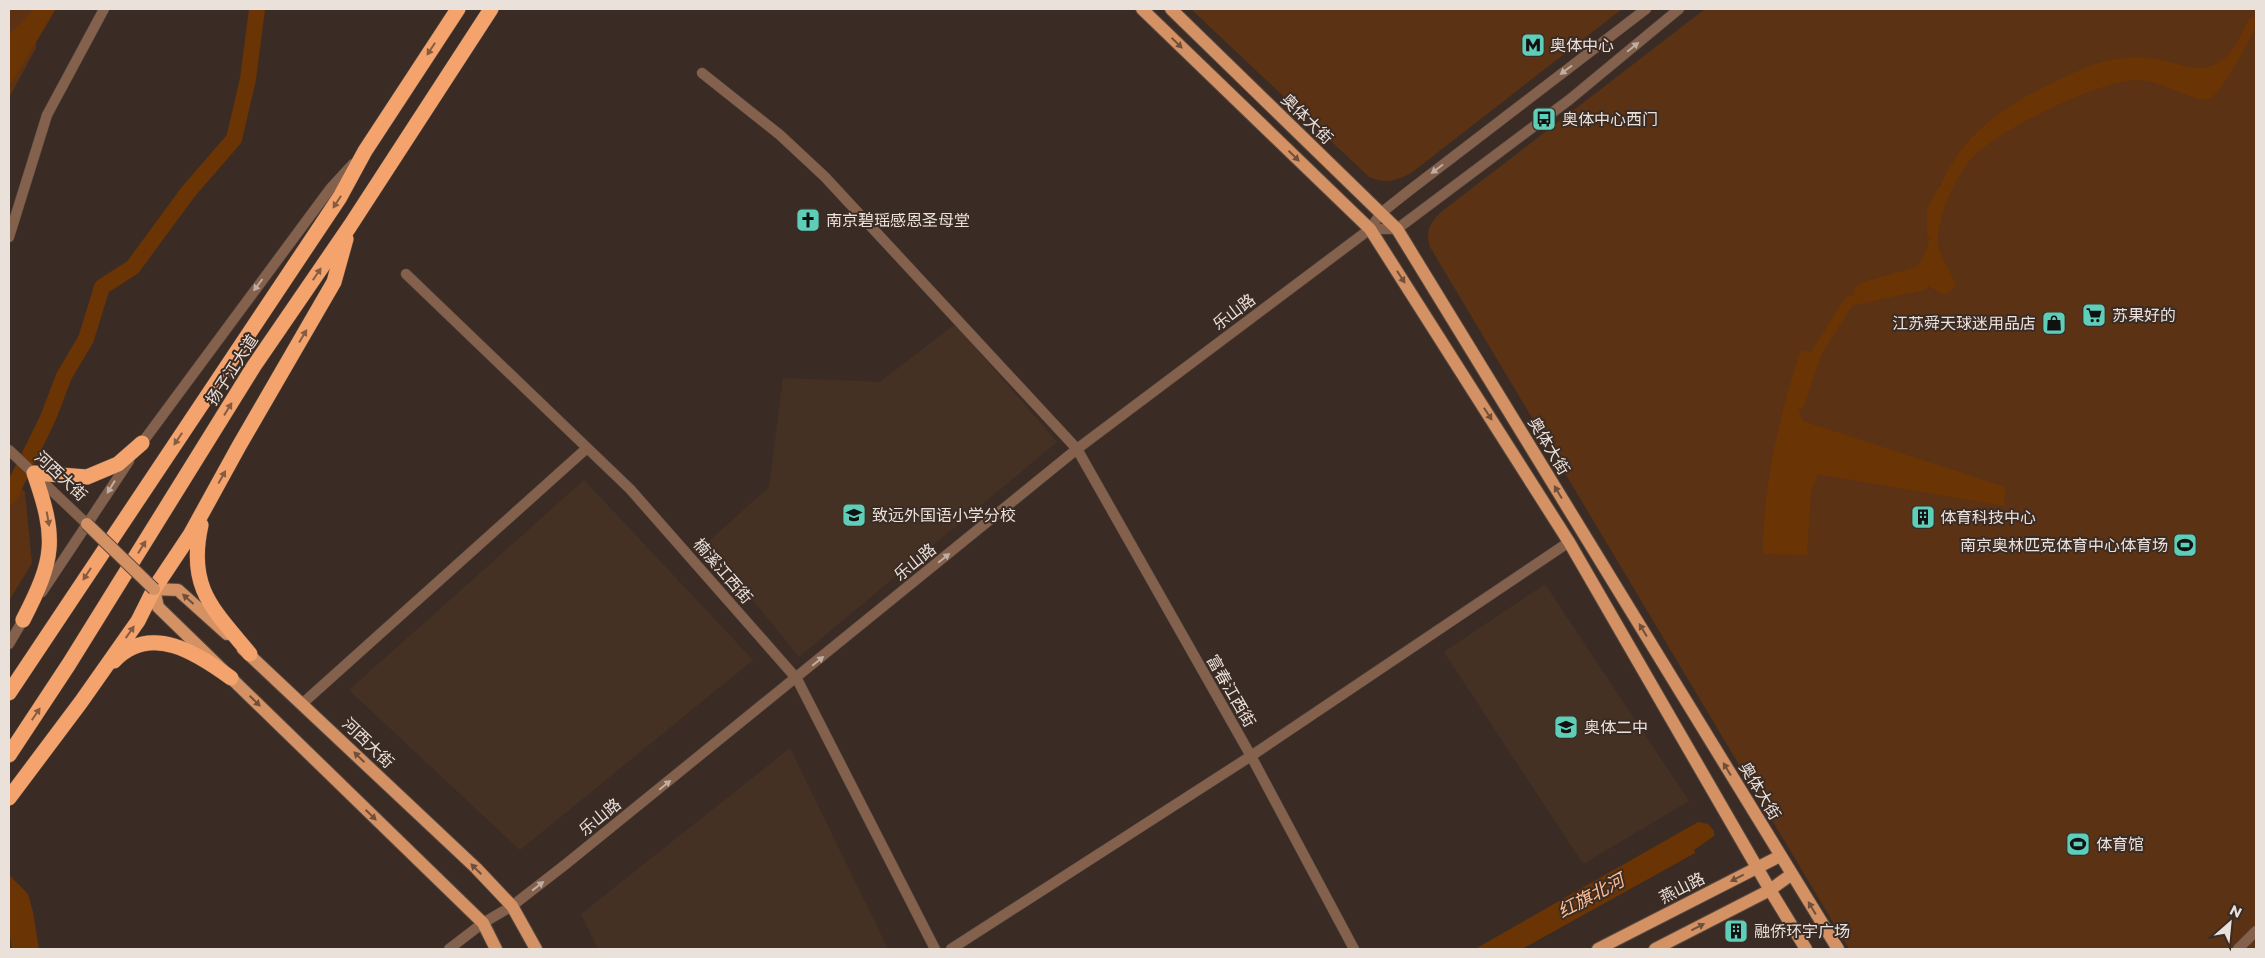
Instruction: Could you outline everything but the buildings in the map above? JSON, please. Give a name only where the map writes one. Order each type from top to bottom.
[{"type":"highway","name":"扬子江大道","points":[[9,693],[340,197],[364,151],[458,9]]},
{"type":"highway","name":"扬子江大道","points":[[9,755],[74,656],[254,366],[350,226],[491,9]]},
{"type":"highway","points":[[9,798],[98,679],[138,621],[154,589],[190,535],[334,282],[350,226]]},
{"type":"highway","points":[[23,620],[47,569],[50,549],[45,505],[33,472],[87,477],[118,464],[142,443]]},
{"type":"highway","points":[[207,503],[197,542],[200,585],[210,606],[250,654]]},
{"type":"highway","points":[[98,679],[120,655],[139,645],[150,643],[165,643],[191,652],[231,678]]},
{"type":"main road","name":"奥体大街","points":[[1142,9],[1370,229],[1569,542],[1806,949]]},
{"type":"main road","name":"奥体大街","points":[[1170,9],[1397,229],[1838,949]]},
{"type":"main road","name":"河西大街","points":[[87,524],[154,589],[158,606],[483,923],[496,949]]},
{"type":"main road","name":"河西大街","points":[[154,589],[178,590],[302,703],[476,868],[512,906],[536,949]]},
{"type":"main road","name":"燕山路","points":[[1598,949],[1780,856]]},
{"type":"main road","points":[[1655,949],[1770,890],[1792,874]]},
{"type":"street","points":[[9,237],[47,115],[104,9]]},
{"type":"street","name":"乐山路","points":[[449,949],[483,923],[512,906],[797,678],[1077,449],[1370,229],[1381,213],[1646,9]]},
{"type":"street","points":[[1370,229],[1397,229],[1569,100],[1680,9]]},
{"type":"street","name":"富春江西街","points":[[702,73],[780,135],[825,177],[1077,449],[1251,756],[1354,949]]},
{"type":"street","name":"扬子江大道","points":[[9,644],[23,620],[142,443],[330,188],[364,151]]},
{"type":"street","name":"楠溪江西街","points":[[406,274],[630,488],[797,678],[935,949]]},
{"type":"street","points":[[302,703],[587,448]]},
{"type":"street","name":"河西大街","points":[[9,450],[87,524]]},
{"type":"street","points":[[951,949],[1251,756],[1569,542]]},
{"type":"street","points":[[2238,949],[2256,931]]},
{"type":"shaded area","points":[[9,9],[37,9],[36,48],[9,98]]},
{"type":"shaded area","points":[[1191,9],[1622,9],[1410,174],[1385,181],[1369,177]]},
{"type":"shaded area","points":[[1705,9],[2256,9],[2256,949],[1849,949],[1430,247],[1428,232],[1434,220],[1441,212]]},
{"type":"shaded area","name":"致远外国语小学分校","points":[[955,324],[1057,442],[799,657],[707,543],[769,487],[783,378],[880,382]]},
{"type":"shaded area","points":[[9,476],[25,492],[32,563],[9,601]]},
{"type":"shaded area","points":[[584,480],[753,660],[520,850],[349,690]]},
{"type":"shaded area","name":"奥体二中","points":[[1545,584],[1689,801],[1583,864],[1444,652]]},
{"type":"shaded area","points":[[790,748],[888,949],[598,949],[581,914]]},
{"type":"water","points":[[34,9],[56,9],[9,87],[9,35]]},
{"type":"water","points":[[2252,16],[2256,20],[2254,31],[2240,58],[2214,96],[2208,99],[2194,98],[2146,81],[2119,82],[2050,108],[2005,133],[1973,157],[1955,183],[1945,205],[1939,226],[1939,250],[1956,285],[1948,293],[1943,294],[1926,285],[1906,284],[1864,297],[1854,294],[1854,289],[1863,282],[1916,267],[1926,250],[1936,201],[1949,168],[1979,130],[1998,115],[2040,89],[2102,62],[2138,58],[2156,59],[2198,68],[2214,65],[2231,51]]},
{"type":"water","points":[[1801,350],[1814,352],[1798,409],[1803,421],[2005,487],[2004,506],[1818,474],[1811,491],[1807,555],[1763,554],[1769,476],[1779,425]]},
{"type":"water","name":"红旗北河","points":[[1698,822],[1708,824],[1714,831],[1714,836],[1694,850],[1695,853],[1522,949],[1475,949]]},
{"type":"water","points":[[9,875],[28,894],[39,949],[12,949],[9,931]]},
{"type":"waterway","points":[[9,497],[48,418],[64,376],[86,339],[102,287],[133,267],[188,192],[234,139],[248,79],[257,9]]},
{"type":"waterway","points":[[1932,234],[1932,211],[1942,191]]},
{"type":"waterway","points":[[1799,404],[1817,352],[1849,301],[1923,285],[1925,273]]},
{"type":"place","name":"奥体中心","points":[[1533,45]]},
{"type":"place","name":"奥体中心西门","points":[[1544,119]]},
{"type":"place","name":"南京碧瑶感恩圣母堂","points":[[808,220]]},
{"type":"place","name":"苏果好的","points":[[2094,315]]},
{"type":"place","name":"江苏舜天球迷用品店","points":[[2054,323]]},
{"type":"place","name":"致远外国语小学分校","points":[[854,515]]},
{"type":"place","name":"体育科技中心","points":[[1923,517]]},
{"type":"place","name":"南京奥林匹克体育中心体育场","points":[[2185,545]]},
{"type":"place","name":"奥体二中","points":[[1566,727]]},
{"type":"place","name":"体育馆","points":[[2078,844]]},
{"type":"place","name":"融侨环宇广场","points":[[1736,931]]}]
